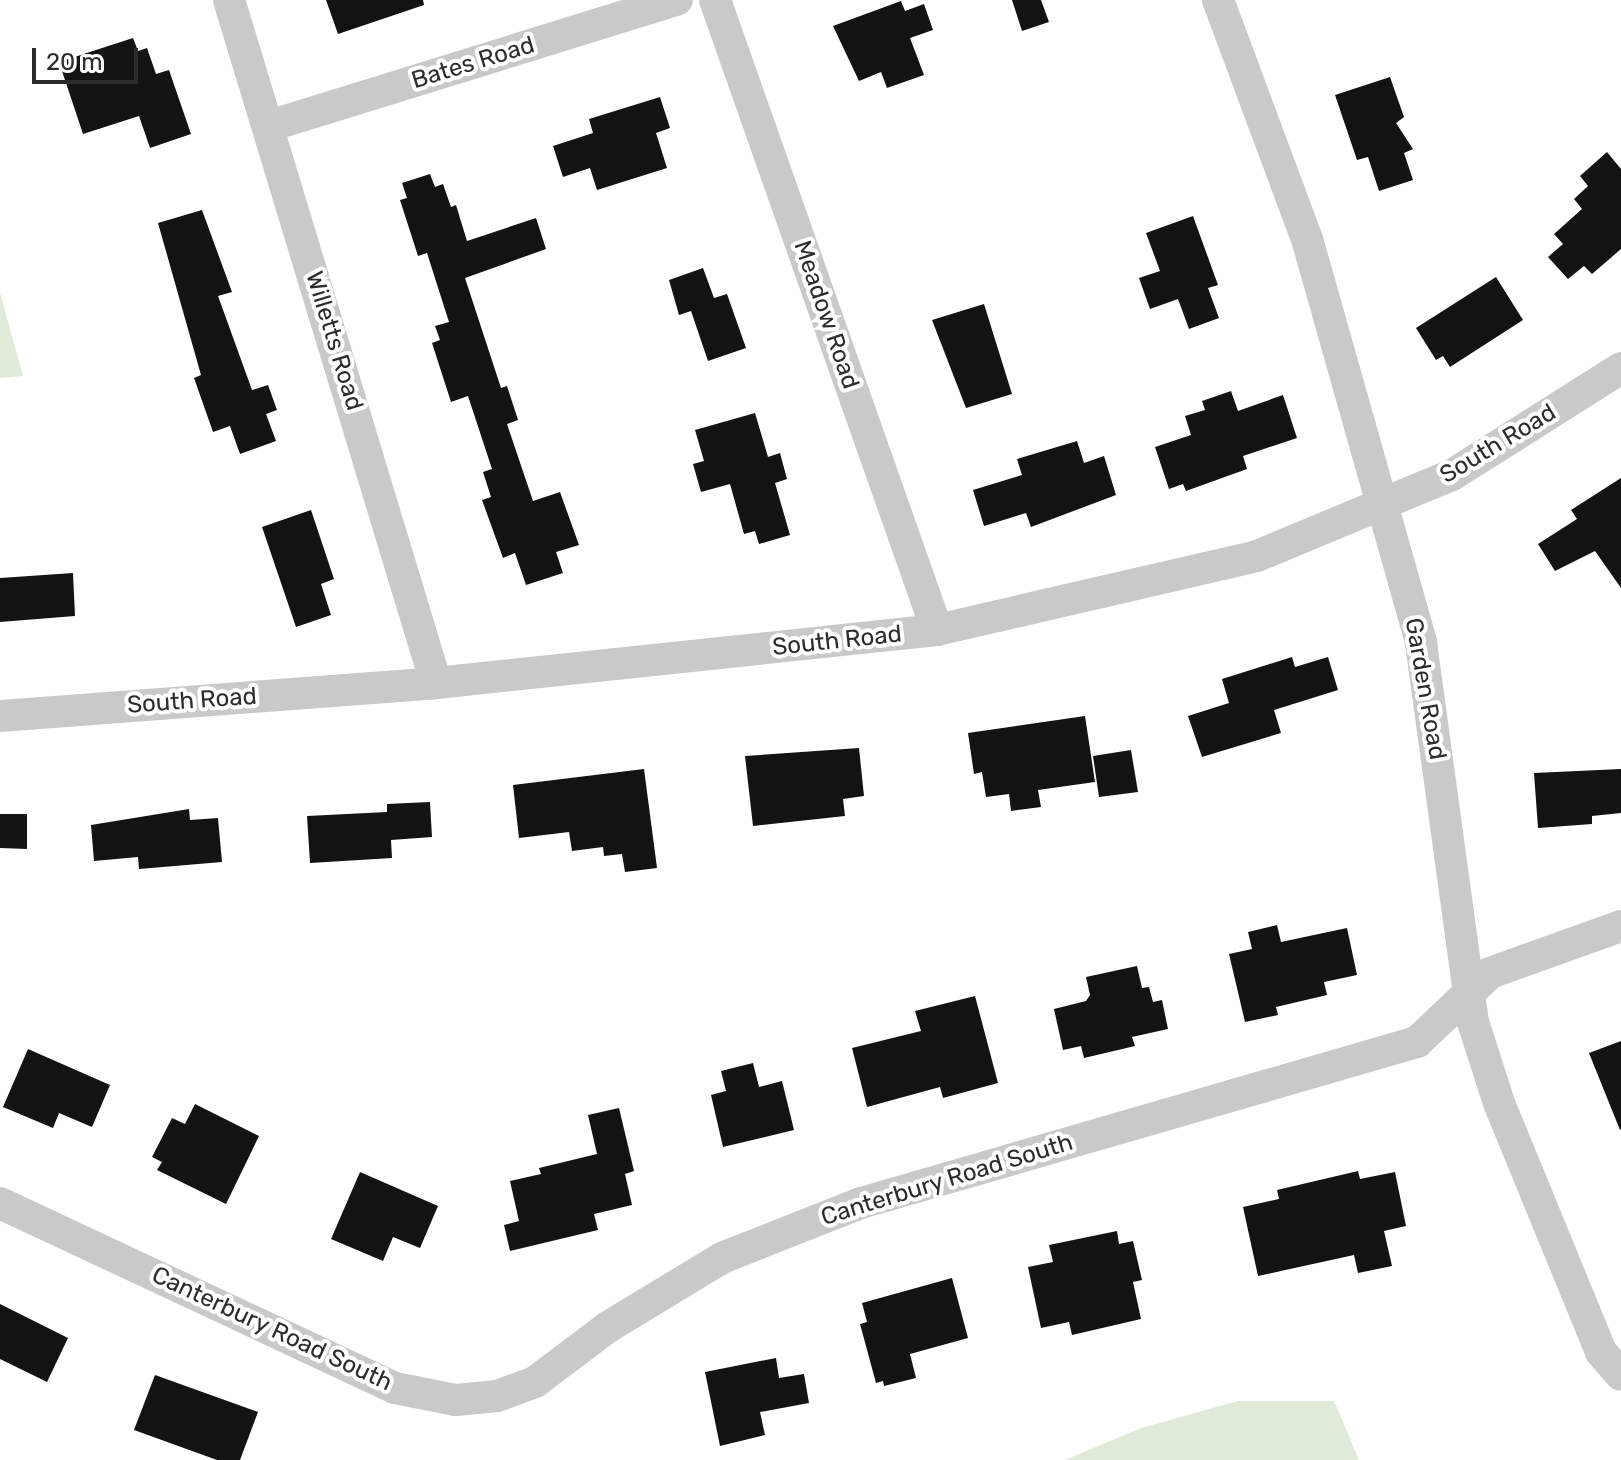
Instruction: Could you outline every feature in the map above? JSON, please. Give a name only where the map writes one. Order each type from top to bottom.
[{"type":"street","name":"Willetts Road","points":[[229,0],[436,683]]},
{"type":"street","name":"Bates Road","points":[[269,126],[677,0]]},
{"type":"street","name":"Meadow Road","points":[[715,0],[937,630]]},
{"type":"street","name":"Garden Road","points":[[1218,0],[1307,239],[1421,643],[1469,989],[1499,1103],[1601,1352],[1621,1375]]},
{"type":"street","name":"South Road","points":[[0,716],[436,683],[937,630],[1257,556],[1452,475],[1621,368]]},
{"type":"street","name":"Canterbury Road South","points":[[0,1203],[395,1388],[456,1400],[497,1396],[535,1382],[608,1327],[722,1258],[861,1203],[1417,1042],[1469,989],[1490,973],[1621,926]]},
{"type":"green space","points":[[0,293],[23,376],[0,378]]},
{"type":"green space","points":[[1238,1401],[1334,1401],[1359,1460],[1065,1460],[1141,1428]]},
{"type":"building","points":[[326,0],[423,0],[424,5],[338,34]]},
{"type":"building","points":[[1012,0],[1041,0],[1049,22],[1022,31]]},
{"type":"building","points":[[901,1],[905,11],[924,4],[933,30],[910,38],[924,75],[887,88],[881,72],[859,81],[833,26]]},
{"type":"building","points":[[133,38],[138,51],[147,48],[156,74],[169,70],[191,134],[150,148],[139,116],[83,134],[59,62]]},
{"type":"building","points":[[1390,77],[1404,117],[1396,123],[1413,149],[1404,153],[1413,180],[1379,191],[1368,157],[1357,160],[1335,95]]},
{"type":"building","points":[[660,97],[670,128],[656,133],[667,168],[597,190],[590,168],[563,177],[553,146],[593,133],[589,119]]},
{"type":"building","points":[[1607,152],[1621,169],[1621,249],[1592,274],[1584,266],[1568,279],[1548,257],[1563,244],[1554,234],[1582,209],[1574,199],[1588,186],[1580,176]]},
{"type":"building","points":[[430,174],[435,187],[443,184],[451,207],[456,205],[467,241],[536,218],[546,249],[465,278],[501,388],[507,386],[518,420],[507,424],[533,501],[560,492],[579,545],[556,552],[563,573],[526,585],[515,553],[503,558],[482,500],[491,497],[483,472],[492,469],[468,396],[451,402],[432,343],[440,340],[435,326],[449,322],[427,253],[418,256],[400,200],[407,198],[402,183]]},
{"type":"building","points":[[202,210],[232,292],[218,296],[252,390],[268,385],[277,410],[266,414],[276,441],[240,454],[230,426],[213,432],[194,378],[201,375],[158,223]]},
{"type":"building","points":[[1193,216],[1218,285],[1208,288],[1219,318],[1189,329],[1178,299],[1150,309],[1139,278],[1160,271],[1146,233]]},
{"type":"building","points":[[703,268],[714,298],[727,294],[746,348],[708,361],[691,311],[679,315],[669,280]]},
{"type":"building","points":[[1496,277],[1523,320],[1450,367],[1443,356],[1436,360],[1416,328]]},
{"type":"building","points":[[984,304],[1012,394],[966,408],[932,320]]},
{"type":"building","points":[[1231,391],[1238,411],[1283,395],[1297,438],[1243,456],[1247,469],[1186,491],[1183,484],[1169,489],[1155,447],[1191,435],[1185,416],[1205,410],[1202,401]]},
{"type":"building","points":[[755,413],[768,457],[780,453],[787,479],[775,483],[790,535],[759,544],[755,531],[744,534],[730,484],[701,492],[693,464],[704,461],[695,430]]},
{"type":"building","points":[[1077,441],[1084,463],[1104,456],[1116,495],[1031,527],[1026,513],[984,526],[973,490],[1022,475],[1017,459]]},
{"type":"building","points":[[1621,478],[1621,588],[1595,551],[1555,571],[1538,544],[1577,519],[1571,510]]},
{"type":"building","points":[[311,510],[334,579],[321,584],[331,615],[296,627],[262,527]]},
{"type":"building","points":[[73,573],[75,616],[0,622],[0,578]]},
{"type":"building","points":[[1292,657],[1295,667],[1328,657],[1338,690],[1274,710],[1281,733],[1202,757],[1188,716],[1229,703],[1222,679]]},
{"type":"building","points":[[1085,716],[1095,782],[1038,790],[1041,807],[1011,811],[1009,794],[986,797],[982,772],[974,774],[968,733]]},
{"type":"building","points":[[859,748],[864,796],[843,799],[845,816],[753,826],[745,756]]},
{"type":"building","points":[[1131,750],[1138,792],[1099,797],[1093,756]]},
{"type":"building","points":[[644,769],[657,868],[625,872],[622,854],[604,856],[603,847],[572,851],[569,832],[519,838],[513,785]]},
{"type":"building","points":[[1621,769],[1621,813],[1592,816],[1592,824],[1538,828],[1534,773]]},
{"type":"building","points":[[430,802],[432,837],[391,840],[392,858],[310,863],[307,816],[387,812],[387,804]]},
{"type":"building","points":[[189,809],[190,820],[218,818],[222,862],[139,869],[138,857],[94,861],[91,825]]},
{"type":"building","points":[[0,814],[27,814],[27,849],[0,848]]},
{"type":"building","points":[[1277,925],[1281,942],[1347,928],[1357,975],[1324,982],[1327,995],[1276,1007],[1278,1015],[1245,1022],[1229,954],[1252,949],[1248,932]]},
{"type":"building","points":[[1137,966],[1142,988],[1149,987],[1153,1002],[1162,1000],[1168,1029],[1132,1037],[1135,1046],[1084,1058],[1081,1046],[1063,1050],[1054,1009],[1086,1001],[1090,995],[1086,977]]},
{"type":"building","points":[[975,996],[998,1083],[943,1098],[940,1087],[867,1107],[852,1048],[921,1031],[915,1011]]},
{"type":"building","points":[[1621,1041],[1621,1129],[1620,1130],[1589,1053]]},
{"type":"building","points":[[28,1049],[110,1085],[92,1127],[59,1113],[53,1128],[3,1107]]},
{"type":"building","points":[[753,1063],[759,1087],[782,1081],[794,1130],[723,1147],[711,1095],[726,1091],[721,1071]]},
{"type":"building","points":[[195,1104],[259,1136],[226,1204],[157,1170],[162,1162],[152,1157],[172,1118],[185,1124]]},
{"type":"building","points":[[619,1108],[634,1171],[625,1174],[632,1205],[594,1214],[598,1230],[510,1251],[504,1225],[519,1221],[510,1181],[541,1174],[539,1168],[597,1154],[588,1115]]},
{"type":"building","points":[[1358,1171],[1360,1179],[1395,1172],[1406,1226],[1384,1231],[1392,1266],[1358,1273],[1354,1255],[1258,1276],[1243,1207],[1279,1199],[1277,1190]]},
{"type":"building","points":[[360,1172],[438,1206],[420,1248],[393,1237],[383,1261],[331,1239]]},
{"type":"building","points":[[1117,1231],[1119,1244],[1133,1241],[1142,1280],[1133,1282],[1141,1319],[1072,1335],[1069,1322],[1041,1328],[1028,1267],[1053,1262],[1049,1245]]},
{"type":"building","points":[[952,1278],[968,1338],[910,1354],[916,1378],[884,1386],[883,1381],[876,1383],[860,1324],[867,1322],[862,1303]]},
{"type":"building","points":[[0,1304],[68,1338],[47,1382],[0,1359]]},
{"type":"building","points":[[776,1358],[779,1378],[804,1374],[809,1403],[760,1412],[765,1435],[720,1446],[705,1372]]},
{"type":"building","points":[[155,1375],[258,1412],[240,1460],[217,1460],[134,1430]]}]
